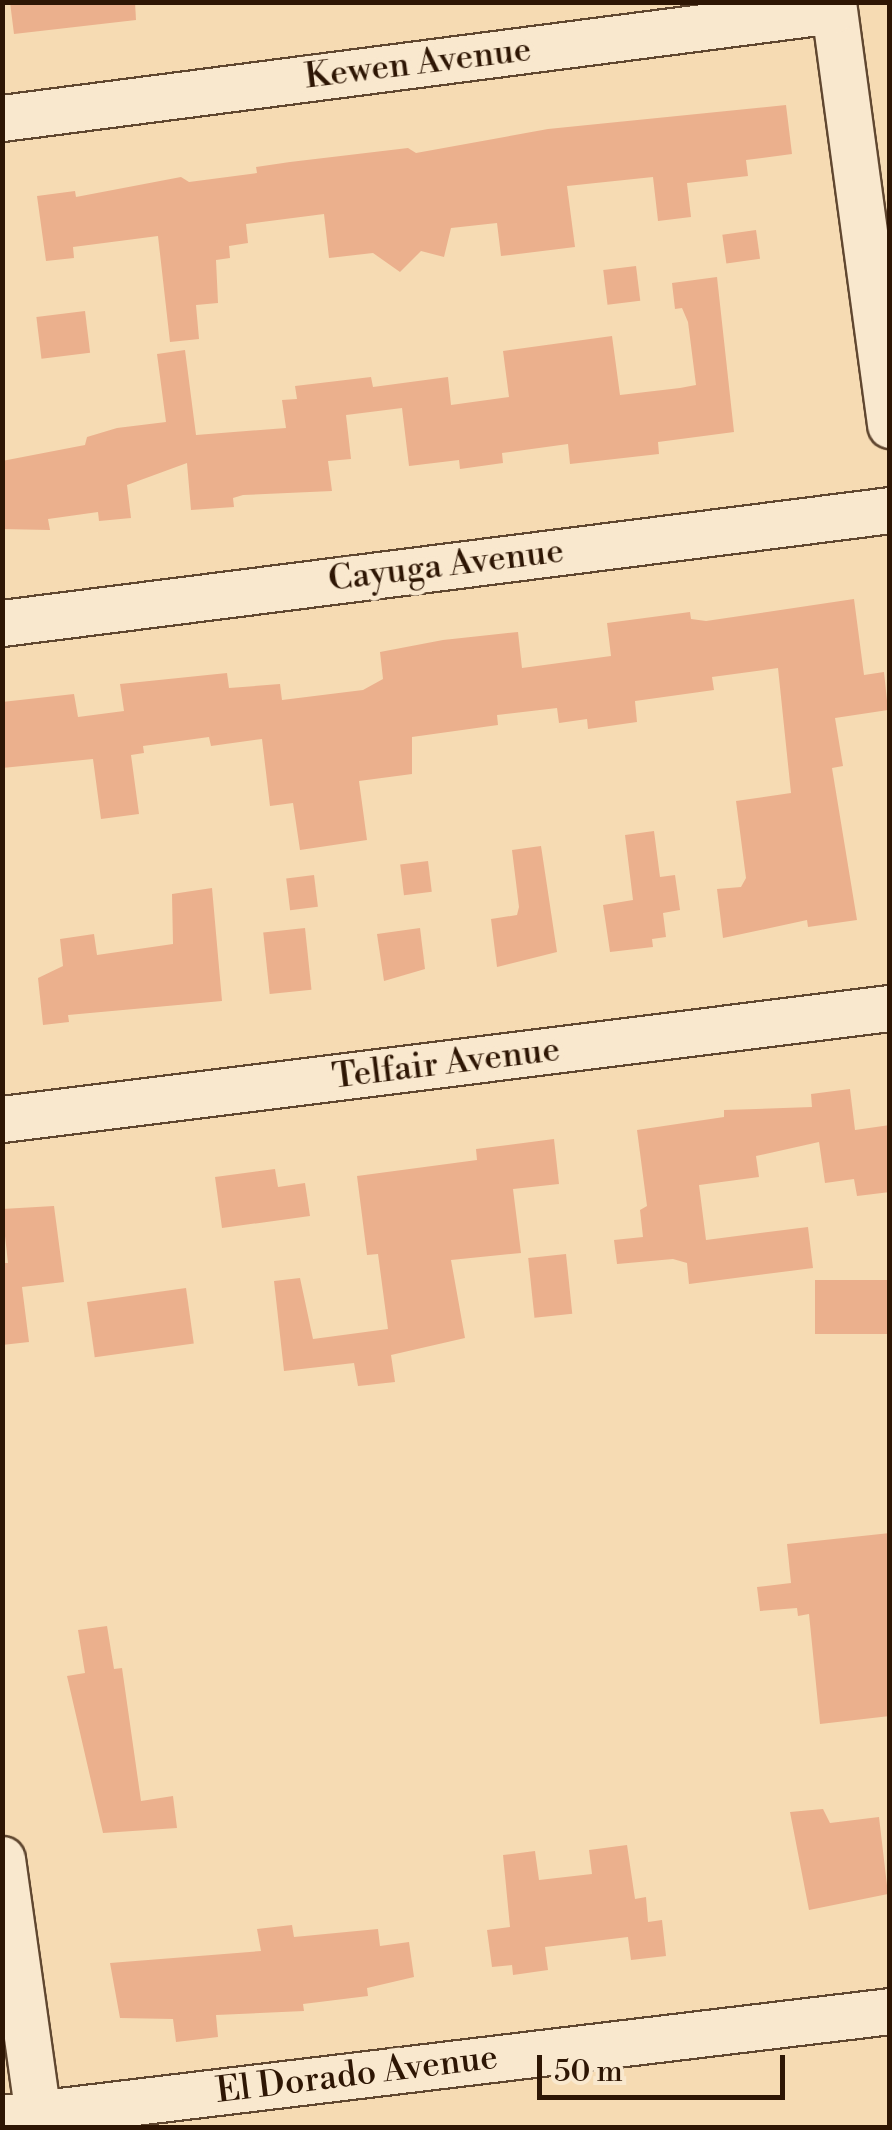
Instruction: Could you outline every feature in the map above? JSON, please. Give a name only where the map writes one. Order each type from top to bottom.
[{"type":"street","name":"Kewen Avenue","points":[[2,118],[833,6]]},
{"type":"street","points":[[833,6],[890,426]]},
{"type":"street","name":"Cayuga Avenue","points":[[2,623],[890,510]]},
{"type":"street","name":"Telfair Avenue","points":[[2,1119],[890,1008]]},
{"type":"street","points":[[2,1860],[20,2116]]},
{"type":"street","name":"El Dorado Avenue","points":[[20,2116],[890,2010]]},
{"type":"building","points":[[10,2],[135,2],[136,20],[14,34]]},
{"type":"building","points":[[786,105],[792,154],[746,160],[748,176],[687,183],[691,217],[658,221],[653,177],[567,186],[575,247],[501,256],[497,223],[451,228],[444,257],[421,251],[400,272],[373,253],[329,258],[324,214],[246,224],[248,243],[229,246],[230,258],[216,260],[218,303],[196,305],[199,339],[170,342],[158,236],[73,247],[74,258],[46,261],[37,196],[75,191],[76,197],[181,177],[189,182],[257,173],[256,167],[290,162],[408,148],[416,153],[548,129]]},
{"type":"building","points":[[756,230],[760,259],[726,263],[722,235]]},
{"type":"building","points":[[636,266],[640,301],[608,305],[603,270]]},
{"type":"building","points":[[717,277],[734,432],[658,442],[659,454],[570,464],[568,444],[502,453],[503,463],[460,469],[459,460],[409,466],[402,408],[346,415],[351,459],[328,461],[332,491],[243,495],[233,498],[234,507],[191,510],[187,463],[127,485],[131,518],[99,521],[98,512],[48,519],[50,530],[2,529],[2,461],[85,445],[87,437],[117,428],[166,422],[157,354],[185,350],[196,435],[286,428],[282,400],[297,399],[295,386],[371,377],[373,387],[448,377],[451,405],[509,397],[503,351],[612,336],[620,395],[680,388],[696,385],[688,322],[682,308],[675,309],[672,283]]},
{"type":"building","points":[[85,311],[90,353],[41,359],[36,317]]},
{"type":"building","points":[[854,599],[864,675],[884,672],[888,710],[835,718],[843,766],[832,768],[857,920],[808,927],[807,920],[723,938],[717,889],[741,887],[746,878],[736,801],[791,793],[778,668],[712,677],[714,690],[635,701],[637,722],[588,729],[587,719],[559,723],[557,708],[497,715],[498,725],[412,737],[412,774],[359,781],[367,840],[300,850],[293,803],[270,806],[262,739],[211,746],[209,737],[143,746],[144,753],[131,755],[139,814],[101,819],[93,759],[2,768],[2,702],[74,694],[78,717],[124,711],[120,684],[227,673],[229,688],[280,684],[282,700],[363,690],[383,679],[380,652],[443,640],[518,632],[522,668],[611,656],[607,623],[690,612],[691,619],[706,621]]},
{"type":"building","points":[[654,831],[660,877],[675,875],[680,910],[663,913],[666,937],[652,939],[653,947],[610,952],[603,905],[633,900],[625,835]]},
{"type":"building","points":[[541,846],[557,952],[497,967],[491,919],[517,915],[519,907],[512,850]]},
{"type":"building","points":[[428,861],[432,892],[404,895],[400,864]]},
{"type":"building","points":[[314,875],[318,907],[290,910],[286,878]]},
{"type":"building","points":[[212,888],[222,1001],[68,1015],[69,1022],[43,1025],[38,978],[63,966],[60,939],[94,934],[97,955],[173,944],[172,894]]},
{"type":"building","points":[[305,928],[311,990],[270,994],[263,932]]},
{"type":"building","points":[[420,928],[425,969],[384,981],[377,934]]},
{"type":"building","points":[[850,1089],[855,1130],[890,1125],[890,1192],[857,1196],[854,1179],[825,1183],[819,1142],[756,1156],[759,1177],[699,1185],[706,1240],[808,1227],[813,1268],[689,1284],[687,1263],[673,1259],[617,1264],[614,1240],[643,1237],[640,1210],[647,1206],[637,1130],[724,1117],[724,1110],[812,1107],[811,1094]]},
{"type":"building","points":[[554,1139],[559,1184],[513,1189],[521,1253],[451,1260],[465,1338],[391,1355],[395,1382],[358,1386],[354,1363],[284,1371],[274,1281],[300,1278],[313,1339],[388,1329],[378,1254],[367,1255],[357,1176],[477,1160],[476,1149]]},
{"type":"building","points":[[275,1169],[278,1187],[305,1183],[310,1216],[222,1228],[215,1177]]},
{"type":"building","points":[[54,1206],[64,1282],[22,1287],[29,1342],[2,1345],[2,1263],[8,1263],[2,1209]]},
{"type":"building","points":[[566,1254],[572,1314],[534,1318],[528,1258]]},
{"type":"building","points":[[815,1280],[890,1280],[890,1334],[815,1334]]},
{"type":"building","points":[[186,1288],[194,1343],[95,1357],[87,1302]]},
{"type":"building","points":[[890,1533],[890,1716],[820,1724],[809,1614],[798,1616],[797,1608],[760,1611],[757,1587],[791,1583],[787,1544]]},
{"type":"building","points":[[107,1626],[114,1669],[122,1668],[141,1801],[173,1796],[177,1828],[103,1833],[67,1676],[85,1673],[78,1630]]},
{"type":"building","points":[[823,1809],[830,1823],[879,1817],[888,1894],[809,1910],[790,1812]]},
{"type":"building","points":[[627,1845],[635,1899],[646,1897],[648,1922],[662,1920],[666,1956],[631,1960],[628,1937],[545,1947],[548,1970],[513,1975],[512,1965],[492,1967],[487,1930],[510,1927],[503,1855],[535,1851],[539,1880],[592,1874],[589,1850]]},
{"type":"building","points":[[292,1925],[294,1937],[378,1929],[380,1946],[409,1942],[414,1977],[367,1988],[368,1996],[303,2004],[304,2011],[216,2015],[218,2037],[176,2042],[173,2019],[120,2018],[110,1963],[261,1951],[257,1929]]}]
